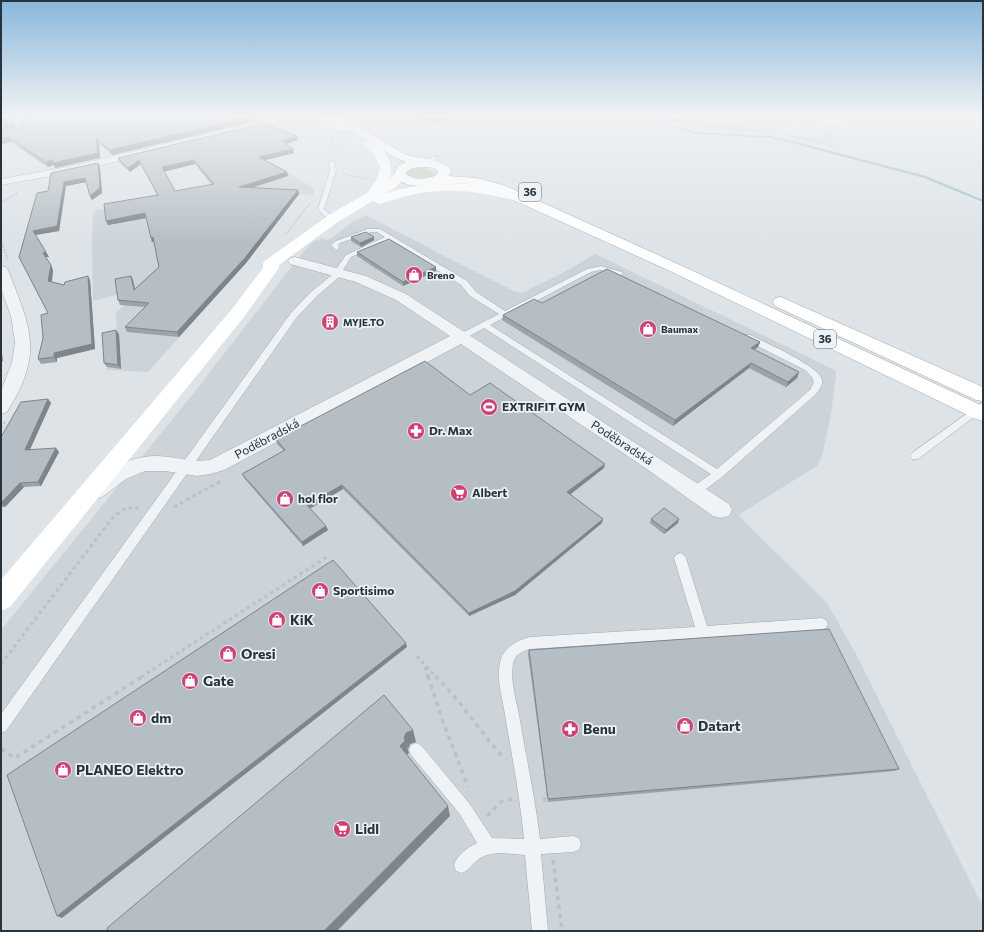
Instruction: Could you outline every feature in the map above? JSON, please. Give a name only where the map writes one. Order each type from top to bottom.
[{"type":"main road","points":[[347,211],[370,195],[385,177],[387,168],[383,158]]},
{"type":"main road","points":[[285,264],[311,234],[334,218],[392,184],[400,173],[400,166],[393,158]]},
{"type":"main road","name":"36","points":[[415,158],[430,161],[450,171],[510,185],[546,198],[766,295],[981,406]]},
{"type":"main road","name":"36","points":[[430,161],[409,165],[400,173],[408,180],[418,182],[460,179],[480,182],[502,188],[981,406]]},
{"type":"main road","points":[[435,180],[444,175],[445,170],[443,168]]},
{"type":"main road","points":[[347,211],[399,187],[418,182]]},
{"type":"main road","points":[[347,211],[406,191],[442,186],[461,186],[488,189],[528,200]]},
{"type":"main road","name":"Poděbradská","points":[[1,599],[222,333],[285,264]]},
{"type":"street","points":[[1,182],[73,169],[116,158]]},
{"type":"street","points":[[1,193],[14,180]]},
{"type":"street","name":"Poděbradská","points":[[285,264],[338,272],[367,281],[401,297],[721,510]]},
{"type":"street","points":[[1,270],[6,299],[20,322],[22,344],[16,375],[1,408]]},
{"type":"street","name":"Poděbradská","points":[[72,513],[108,480],[126,469],[152,463],[199,470],[216,465],[461,337]]},
{"type":"lane","points":[[332,163],[333,171],[321,209],[326,215],[334,218]]},
{"type":"lane","points":[[348,256],[336,248],[380,231],[446,271],[464,283],[473,294],[505,314]]},
{"type":"lane","points":[[1,726],[294,315],[338,272],[348,256],[391,237]]},
{"type":"lane","points":[[461,337],[593,269],[606,269],[625,277]]},
{"type":"lane","points":[[484,325],[718,474]]},
{"type":"lane","points":[[694,492],[718,474],[813,392],[818,383],[818,378],[814,372],[808,368],[737,332]]},
{"type":"lane","points":[[915,456],[981,406]]},
{"type":"lane","points":[[680,558],[703,632]]},
{"type":"lane","points":[[540,931],[523,771],[515,734],[507,678],[506,666],[508,657],[518,647],[530,643],[822,624]]},
{"type":"lane","points":[[416,750],[464,808],[488,846]]},
{"type":"lane","points":[[462,865],[473,853],[488,846],[532,847],[573,844]]},
{"type":"path","points":[[332,163],[342,163],[340,158]]},
{"type":"path","points":[[282,239],[311,202]]},
{"type":"path","points":[[1,749],[15,758],[328,556]]},
{"type":"path","points":[[417,656],[425,667],[449,690],[492,746],[503,757],[523,771]]},
{"type":"path","points":[[425,667],[440,716],[469,790],[464,808]]},
{"type":"path","points":[[488,816],[502,801],[509,800]]},
{"type":"shaded area","points":[[268,161],[314,188],[313,195],[299,194],[250,258],[148,372],[107,370],[104,337],[117,334],[116,313],[142,288],[93,301],[93,213],[96,210],[175,197],[224,185]]},
{"type":"shaded area","points":[[366,215],[516,292],[522,293],[561,274],[595,254],[835,370],[836,375],[831,414],[822,456],[817,466],[738,515],[827,603],[857,656],[983,907],[983,931],[1,931],[1,630],[189,399],[303,252],[314,241],[323,238],[327,240],[330,239],[352,222]]},
{"type":"green space","points":[[419,166],[434,172],[436,176],[421,179],[413,178],[406,174],[407,171]]},
{"type":"building","points":[[41,158],[73,158],[53,163],[53,160],[46,162]]},
{"type":"building","points":[[118,158],[262,158],[287,172],[239,187],[298,190],[245,258],[177,332],[125,327],[149,303],[118,300],[115,279],[131,276],[134,290],[159,267],[153,237],[151,238],[145,213],[106,221],[104,204],[158,195],[139,160],[128,168]],"holes":[[[194,160],[214,184],[175,191],[162,167]]]},
{"type":"building","points":[[98,163],[100,188],[90,196],[85,178],[64,182],[57,226],[33,231],[46,252],[43,253],[51,265],[48,281],[64,285],[65,282],[88,276],[92,344],[54,353],[54,357],[38,359],[43,338],[41,315],[48,313],[19,257],[37,193],[48,191],[51,173]]},
{"type":"building","points":[[366,232],[374,237],[360,243],[351,237]]},
{"type":"building","points":[[389,239],[436,267],[403,282],[357,252]]},
{"type":"building","points":[[607,269],[760,342],[751,348],[799,372],[788,382],[751,363],[675,420],[503,315],[534,299],[542,303]]},
{"type":"building","points":[[116,330],[118,365],[104,363],[102,333]]},
{"type":"building","name":"Albert","points":[[425,361],[470,395],[490,383],[605,464],[567,492],[603,519],[515,591],[469,613],[342,485],[307,505],[326,526],[302,542],[242,474],[285,450],[276,439]]},
{"type":"building","points":[[48,399],[25,450],[56,448],[38,482],[20,483],[1,503],[1,437],[21,402]]},
{"type":"building","points":[[664,508],[679,519],[666,530],[651,519]]},
{"type":"building","points":[[333,560],[406,643],[57,916],[7,775]]},
{"type":"building","points":[[829,629],[899,769],[548,799],[529,650]]},
{"type":"building","name":"Lidl","points":[[384,695],[413,730],[406,733],[404,738],[405,741],[400,746],[448,806],[324,931],[108,931],[107,928]]},
{"type":"waterway","points":[[855,158],[925,177],[983,201]]},
{"type":"place","name":"Breno","points":[[414,275]]},
{"type":"place","name":"MYJE.TO","points":[[330,322]]},
{"type":"place","name":"Baumax","points":[[648,329]]},
{"type":"place","name":"EXTRIFIT GYM","points":[[489,407]]},
{"type":"place","name":"Dr. Max","points":[[416,431]]},
{"type":"place","name":"Albert","points":[[459,493]]},
{"type":"place","name":"hol flor","points":[[285,499]]},
{"type":"place","name":"Sportisimo","points":[[320,591]]},
{"type":"place","name":"KiK","points":[[277,620]]},
{"type":"place","name":"Oresi","points":[[228,654]]},
{"type":"place","name":"Gate","points":[[190,681]]},
{"type":"place","name":"dm","points":[[138,718]]},
{"type":"place","name":"Datart","points":[[685,726]]},
{"type":"place","name":"Benu","points":[[570,729]]},
{"type":"place","name":"PLANEO Elektro","points":[[63,770]]},
{"type":"place","name":"Lidl","points":[[342,829]]}]
